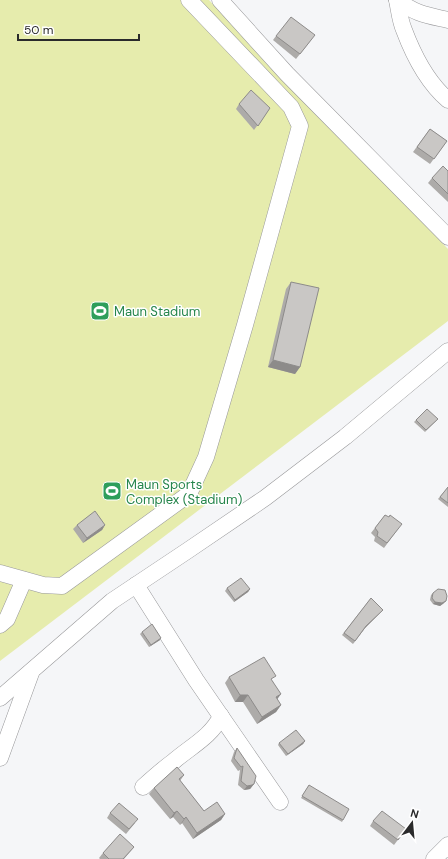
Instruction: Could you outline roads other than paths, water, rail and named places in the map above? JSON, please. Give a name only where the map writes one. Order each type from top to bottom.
[{"type":"street","points":[[0,573],[43,585],[62,586],[189,494],[206,457],[245,325],[300,126],[291,107],[189,0]]},
{"type":"street","points":[[220,0],[287,74],[448,237]]},
{"type":"street","points":[[397,0],[409,9],[423,15],[448,20]]},
{"type":"street","points":[[397,0],[403,29],[418,59],[438,91],[448,100]]},
{"type":"street","points":[[0,698],[31,673],[112,601],[265,498],[345,437],[448,351]]},
{"type":"street","points":[[0,625],[7,620],[24,580]]},
{"type":"street","points":[[136,585],[196,680],[280,802]]},
{"type":"street","points":[[0,758],[31,673]]},
{"type":"street","points":[[143,787],[211,731],[218,722],[220,716]]},
{"type":"street","points":[[434,859],[448,845]]},
{"type":"place","name":"Maun Stadium","points":[[100,311]]},
{"type":"place","name":"Maun Sports Complex (Stadium)","points":[[112,491]]}]
